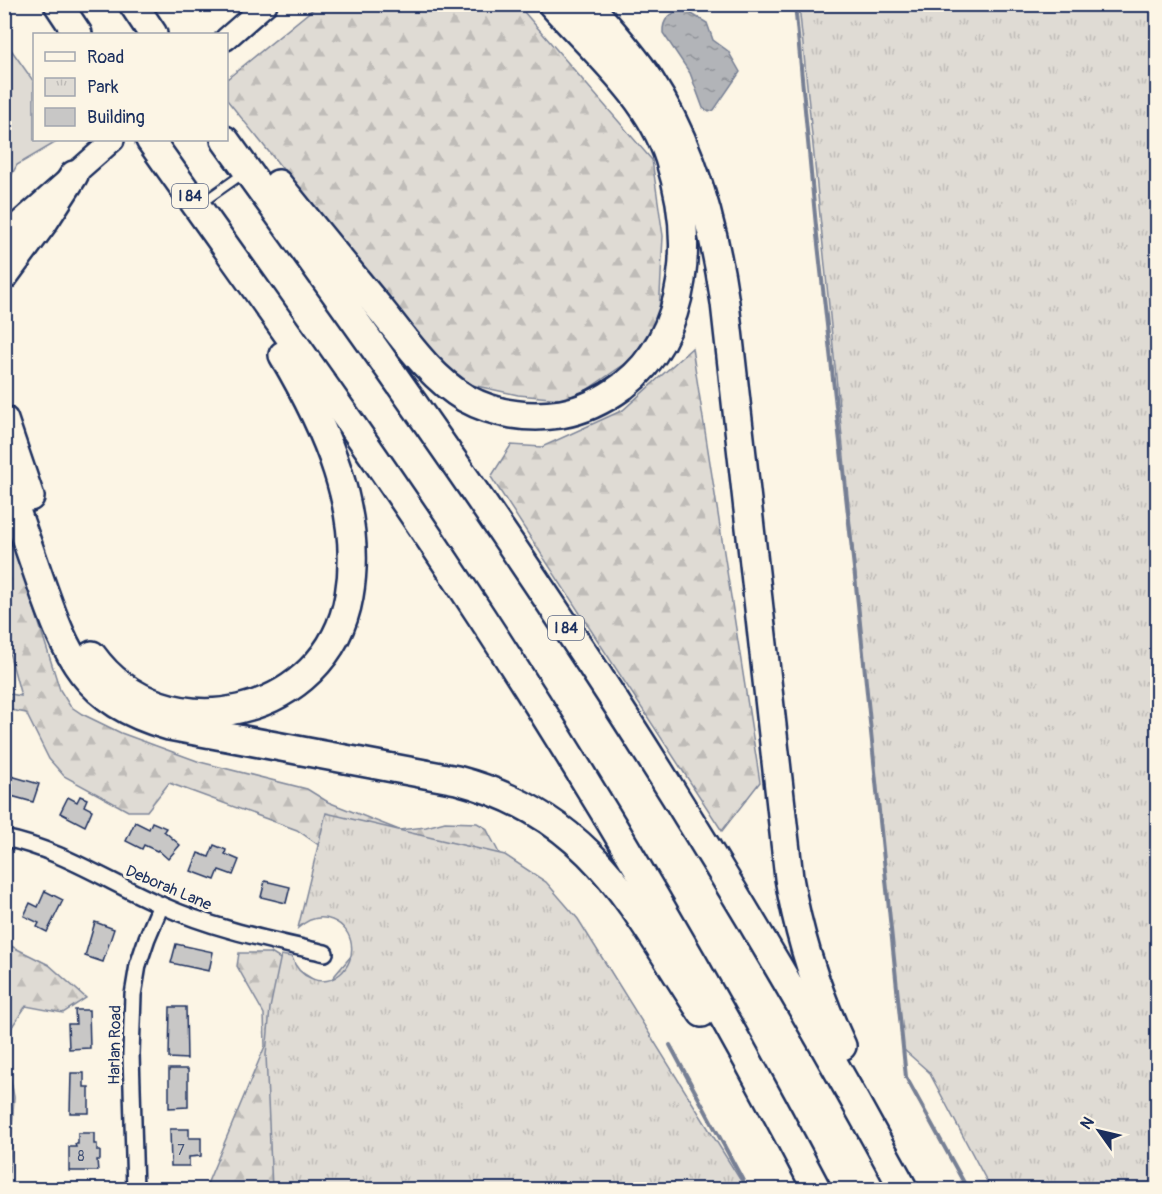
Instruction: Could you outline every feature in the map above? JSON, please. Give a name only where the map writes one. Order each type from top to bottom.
[{"type":"highway","points":[[58,4],[77,33]]},
{"type":"highway","points":[[228,120],[394,327],[444,382],[473,402],[500,412],[539,416],[578,410],[611,395],[632,379],[659,347],[668,328],[679,290],[684,258],[684,229],[669,159],[653,123],[628,88],[552,4]]},
{"type":"highway","points":[[588,4],[633,57],[663,103],[687,151],[710,222],[726,312],[793,903],[814,980],[861,1088],[876,1137]]},
{"type":"highway","name":"I 84","points":[[151,141],[405,501],[535,699],[656,899],[817,1190]]},
{"type":"highway","name":"I 84","points":[[226,141],[420,414],[615,701],[734,893],[876,1137],[904,1190]]},
{"type":"highway","points":[[4,276],[43,223],[74,175]]},
{"type":"highway","points":[[4,420],[69,611],[82,640],[105,670],[125,687],[151,701],[174,710],[193,712],[215,713],[240,709],[269,700],[290,687],[316,664],[331,644],[341,625],[348,604],[351,581],[349,527],[341,481],[328,443],[297,378],[249,299],[230,253]]},
{"type":"highway","points":[[4,476],[60,637],[80,669],[108,698],[140,717],[169,726],[466,783],[515,801],[545,817],[585,848],[614,880],[735,1063],[782,1124]]},
{"type":"main road","points":[[228,37],[266,4]]},
{"type":"main road","points":[[4,236],[112,141]]},
{"type":"street","name":"Deborah Lane","points":[[4,838],[54,854],[190,917],[244,935],[325,953]]},
{"type":"street","name":"Harlan Road","points":[[135,1190],[131,1054],[132,1004],[138,965],[161,905]]},
{"type":"lane","points":[[197,206],[247,170]]},
{"type":"green space","points":[[318,5],[518,5],[652,160],[663,236],[659,315],[632,359],[572,400],[518,395],[472,385],[432,354],[228,101],[228,78]]},
{"type":"green space","points":[[799,5],[1157,5],[1157,1189],[991,1189],[929,1072],[903,1049]]},
{"type":"green space","points":[[5,41],[33,81],[33,141],[58,141],[17,165],[11,176],[5,166]]},
{"type":"green space","points":[[692,348],[760,782],[722,831],[491,477],[511,445],[542,447],[623,410]]},
{"type":"green space","points":[[4,513],[60,690],[70,706],[82,714],[121,733],[200,762],[307,789],[328,802],[399,830],[445,822],[477,823],[486,828],[500,855],[512,1189],[205,1189],[265,1046],[264,1014],[237,966],[239,953],[271,953],[325,987],[362,943],[327,851],[297,830],[169,783],[147,811],[128,811],[64,776],[49,759],[26,713],[5,709],[5,693],[21,696],[5,637]]},
{"type":"green space","points":[[326,813],[505,855],[546,882],[578,919],[746,1189],[272,1189],[266,1055],[270,1008],[281,955],[292,957],[305,975],[318,980],[326,980],[340,974],[350,960],[349,937],[340,924],[323,918],[306,922],[298,928]]},
{"type":"green space","points":[[5,943],[49,965],[86,998],[63,1013],[26,1006],[5,1037]]},
{"type":"green space","points":[[5,1048],[14,1097],[8,1190],[4,1189]]},
{"type":"water","points":[[685,10],[707,23],[713,40],[728,51],[740,72],[714,110],[709,112],[703,108],[690,73],[663,33],[664,23],[668,17]]},
{"type":"building","points":[[4,774],[39,784],[33,802],[11,796],[10,798],[4,797]]},
{"type":"building","points":[[80,796],[87,799],[84,806],[92,810],[85,826],[60,813],[68,797],[77,802]]},
{"type":"building","points":[[135,822],[149,829],[152,822],[166,828],[164,831],[180,845],[168,859],[158,850],[144,845],[142,849],[126,841]]},
{"type":"building","points":[[214,845],[226,850],[225,854],[239,860],[233,875],[219,870],[215,880],[191,871],[198,853],[209,857]]},
{"type":"building","points":[[265,881],[290,887],[286,903],[261,897]]},
{"type":"building","points":[[45,891],[63,900],[47,932],[37,927],[39,923],[24,916],[30,903],[38,907]]},
{"type":"building","points":[[95,922],[114,929],[103,962],[85,956]]},
{"type":"building","points":[[176,944],[213,952],[209,971],[171,963]]},
{"type":"building","points":[[170,1007],[186,1007],[187,1059],[169,1058]]},
{"type":"building","points":[[75,1010],[89,1010],[90,1048],[69,1049],[68,1024],[76,1024]]},
{"type":"building","points":[[169,1069],[188,1069],[188,1107],[169,1108]]},
{"type":"building","points":[[71,1073],[84,1073],[84,1087],[89,1087],[89,1113],[70,1113]]},
{"type":"building","points":[[170,1129],[189,1129],[189,1138],[201,1138],[201,1156],[189,1157],[189,1166],[171,1166]]},
{"type":"building","points":[[78,1133],[94,1133],[94,1144],[97,1144],[97,1151],[100,1151],[100,1160],[97,1160],[98,1171],[69,1171],[69,1147],[76,1147],[75,1144],[78,1144]]},
{"type":"waterway","points":[[795,4],[816,226],[858,604],[906,1077],[968,1190]]},
{"type":"waterway","points":[[670,1045],[748,1190]]}]
